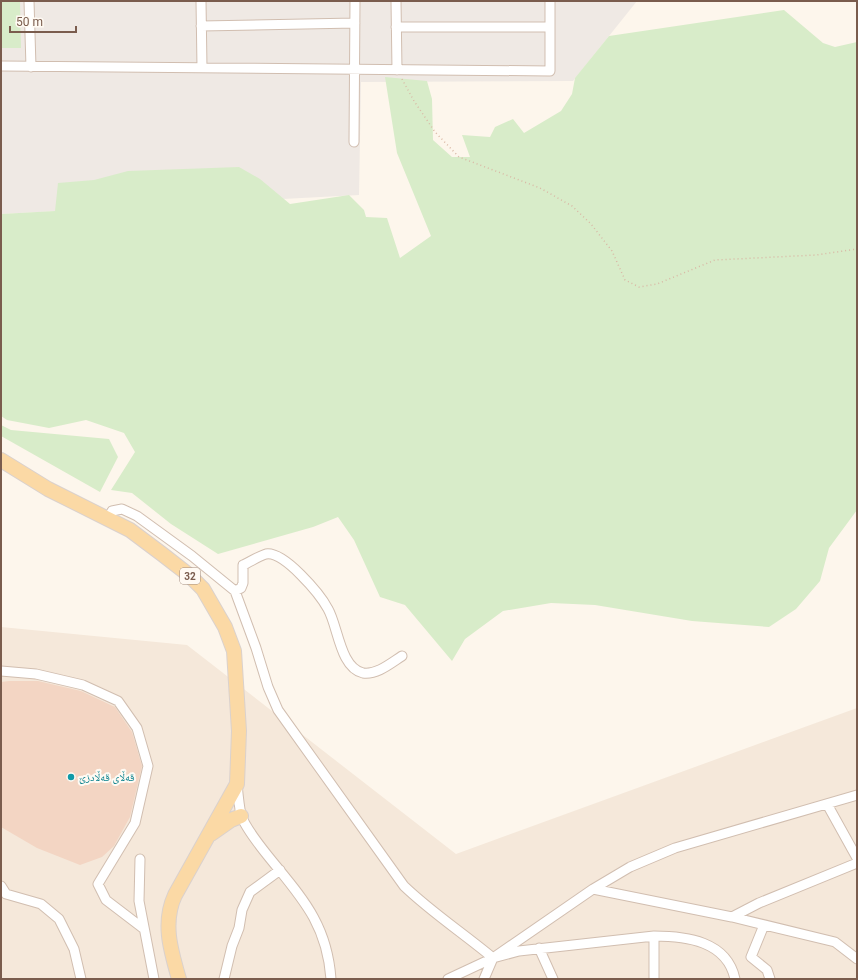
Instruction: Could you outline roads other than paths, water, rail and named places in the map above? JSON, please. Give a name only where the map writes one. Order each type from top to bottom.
[{"type":"main road","name":"32","points":[[1,460],[48,488],[130,530],[189,575],[202,589],[226,627],[234,651],[239,731],[237,784],[175,895],[168,915],[168,930],[179,979]]},
{"type":"main road","points":[[208,837],[231,820],[242,816]]},
{"type":"street","points":[[29,1],[31,67]]},
{"type":"street","points":[[201,1],[202,68]]},
{"type":"street","points":[[354,142],[355,1]]},
{"type":"street","points":[[396,1],[397,70]]},
{"type":"street","points":[[1,66],[550,71],[550,1]]},
{"type":"street","points":[[201,26],[355,23]]},
{"type":"street","points":[[396,27],[550,27]]},
{"type":"street","points":[[108,519],[112,511],[122,508],[137,516],[192,556],[234,591],[256,648],[268,687],[278,710],[404,886],[420,902],[447,921],[492,958]]},
{"type":"street","points":[[234,591],[241,588],[247,563],[266,554],[279,557],[301,575],[328,609],[344,653],[355,670],[364,673],[376,672],[402,656]]},
{"type":"street","points":[[1,671],[36,674],[83,685],[118,701],[137,728],[148,766],[135,823],[98,884],[106,900],[144,929]]},
{"type":"street","points":[[237,784],[242,816],[260,844],[302,897],[314,916],[326,944],[331,979]]},
{"type":"street","points":[[448,979],[492,958],[593,889],[630,867],[675,848],[857,795]]},
{"type":"street","points":[[827,804],[857,858]]},
{"type":"street","points":[[140,859],[139,901],[154,979]]},
{"type":"street","points":[[732,917],[759,902],[857,863]]},
{"type":"street","points":[[224,979],[232,946],[239,928],[242,910],[250,892],[280,870]]},
{"type":"street","points":[[1,886],[6,894],[41,904],[59,919],[74,949],[81,979]]},
{"type":"street","points":[[593,889],[732,917],[835,942],[857,959]]},
{"type":"street","points":[[764,925],[751,957],[767,970],[770,979]]},
{"type":"street","points":[[492,958],[539,948],[654,936],[685,937],[704,942],[723,956],[730,964],[735,979]]},
{"type":"street","points":[[654,936],[654,979]]},
{"type":"street","points":[[539,948],[553,979]]},
{"type":"street","points":[[484,979],[492,958]]},
{"type":"place","name":"قەڵای قەڵادزێ","points":[[71,777]]}]
